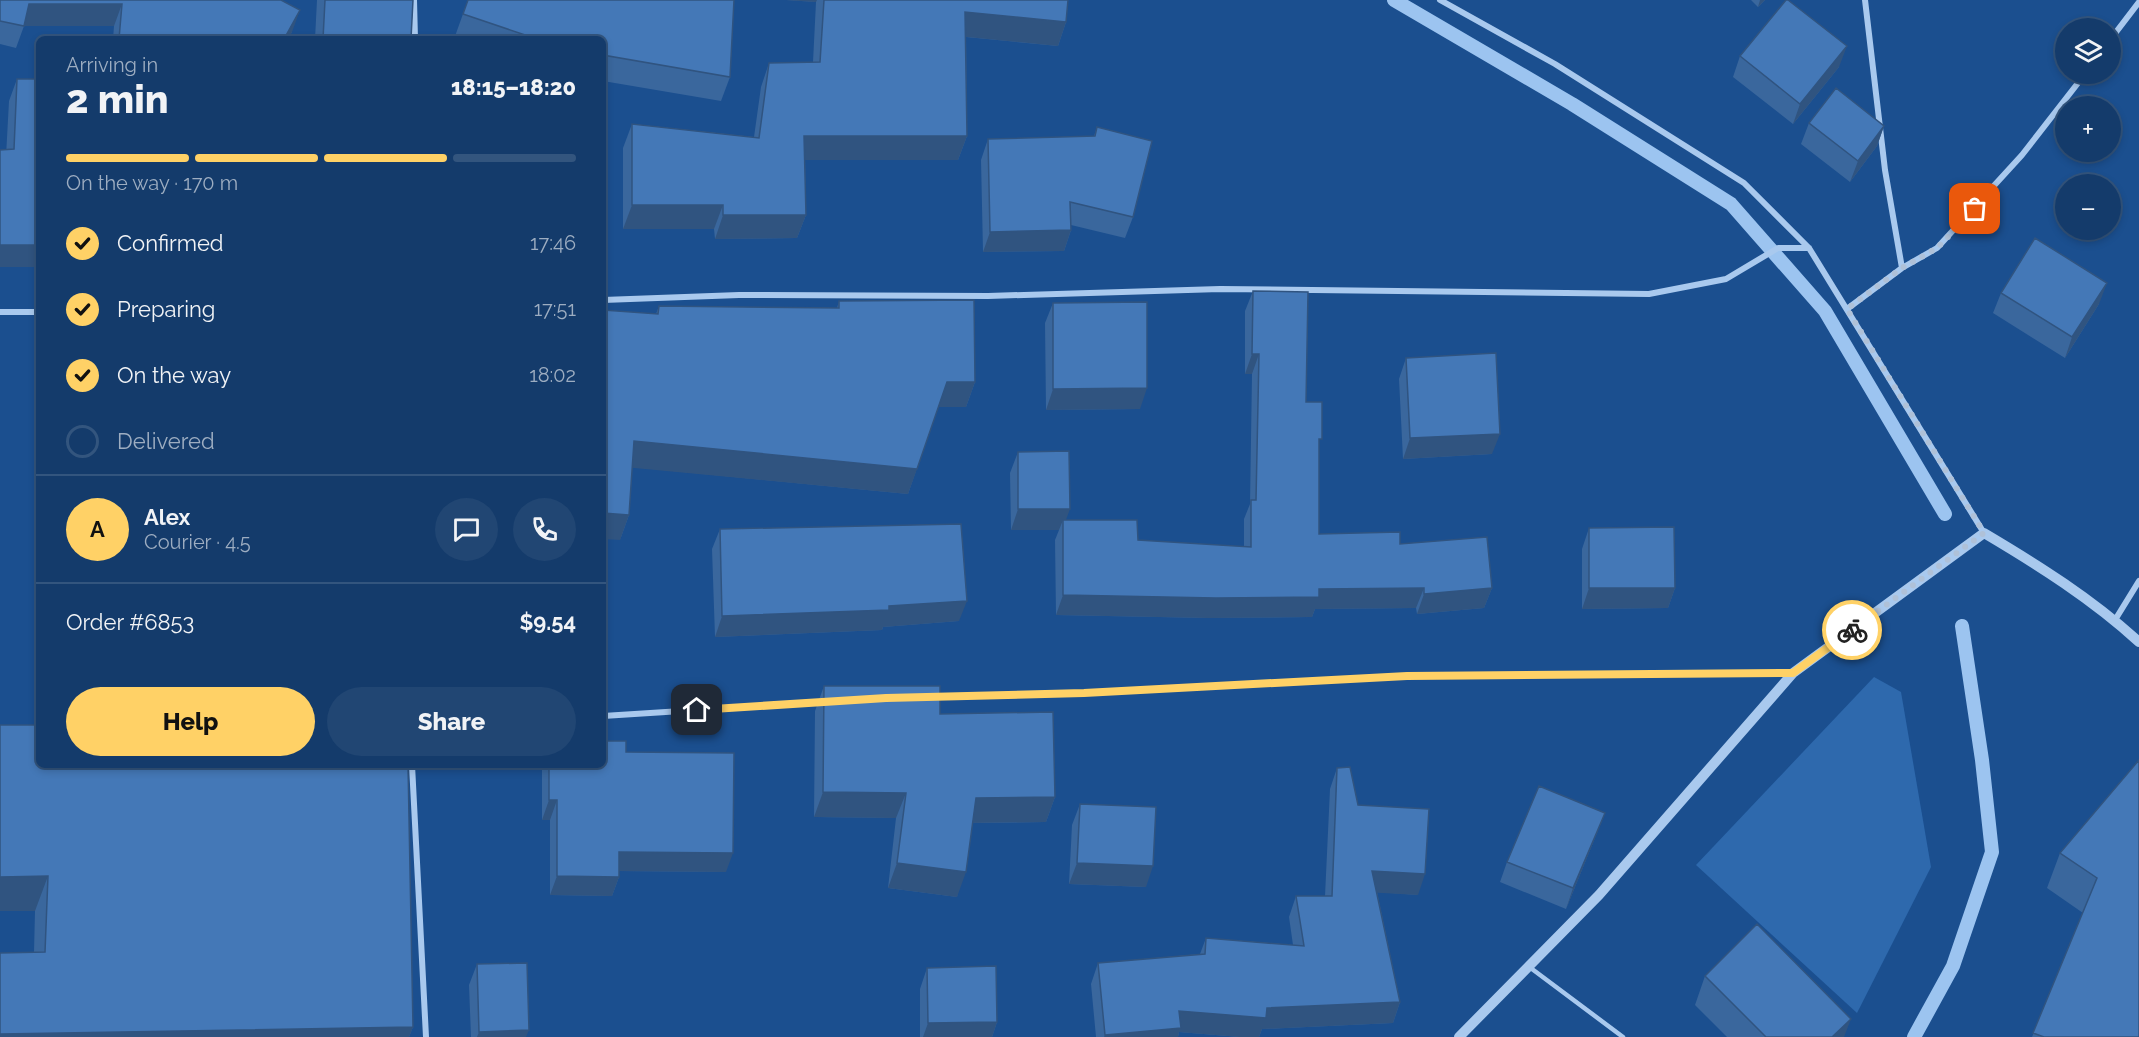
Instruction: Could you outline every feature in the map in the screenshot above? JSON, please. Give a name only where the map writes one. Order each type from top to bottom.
[{"type":"street","points":[[414,0],[415,36]]},
{"type":"street","points":[[1440,0],[1555,64],[1744,183],[1809,248],[1984,533],[2030,561],[2115,620],[2139,642]]},
{"type":"street","points":[[1865,0],[1885,170],[1902,268]]},
{"type":"street","points":[[2121,26],[2139,3]]},
{"type":"street","points":[[1847,309],[1902,268],[1937,248],[2022,155],[2077,84]]},
{"type":"street","points":[[606,300],[739,295],[988,296],[1220,289],[1649,294],[1726,279],[1778,248],[1809,248]]},
{"type":"street","points":[[0,312],[36,312]]},
{"type":"street","points":[[1459,1037],[1599,895],[1793,673],[1984,533]]},
{"type":"street","points":[[2115,620],[2139,581]]},
{"type":"street","points":[[921,697],[1084,693],[1407,676],[1793,673]]},
{"type":"street","points":[[606,716],[827,702]]},
{"type":"street","points":[[412,768],[426,1037]]},
{"type":"lane","points":[[1528,966],[1623,1037]]},
{"type":"shaded area","points":[[1874,677],[1901,692],[1931,867],[1857,1013],[1696,865]]},
{"type":"building","points":[[0,0],[281,0],[300,10],[286,36],[119,36],[122,4],[29,4],[24,26],[0,21]]},
{"type":"building","points":[[325,0],[413,0],[411,36],[323,36]]},
{"type":"building","points":[[468,0],[734,0],[730,77],[606,56],[606,36],[528,36],[463,14]]},
{"type":"building","points":[[824,0],[1068,0],[1066,22],[965,12],[967,136],[804,136],[806,215],[723,215],[723,205],[632,205],[632,124],[759,138],[769,63],[820,62]]},
{"type":"building","points":[[1786,0],[1847,46],[1800,104],[1740,56]]},
{"type":"building","points":[[17,79],[36,79],[36,245],[0,245],[0,150],[14,149]]},
{"type":"building","points":[[1836,88],[1884,126],[1858,161],[1809,123]]},
{"type":"building","points":[[1097,127],[1152,141],[1133,217],[1070,202],[1071,230],[990,232],[988,139],[1095,136]]},
{"type":"building","points":[[2035,238],[2107,283],[2072,337],[2001,293]]},
{"type":"building","points":[[1253,291],[1308,292],[1306,402],[1322,402],[1322,439],[1319,439],[1319,534],[1400,532],[1400,544],[1487,537],[1492,588],[1424,594],[1424,588],[1319,589],[1319,597],[1216,598],[1063,595],[1063,520],[1137,520],[1138,540],[1251,547],[1251,500],[1256,500],[1259,354],[1252,354]]},
{"type":"building","points":[[974,300],[975,382],[947,382],[917,469],[634,441],[629,515],[606,513],[606,310],[658,314],[659,306],[839,308],[839,301]]},
{"type":"building","points":[[1147,302],[1147,388],[1053,389],[1053,303]]},
{"type":"building","points":[[1496,353],[1500,434],[1410,438],[1406,358]]},
{"type":"building","points":[[1069,451],[1070,509],[1018,509],[1018,452]]},
{"type":"building","points":[[961,524],[967,601],[889,606],[889,610],[722,616],[720,529]]},
{"type":"building","points":[[1674,527],[1675,588],[1589,588],[1589,528]]},
{"type":"building","points":[[824,686],[940,686],[940,714],[1053,712],[1055,797],[976,798],[966,872],[897,863],[906,793],[823,792]]},
{"type":"building","points":[[0,725],[36,725],[36,768],[408,768],[413,1027],[0,1034],[0,953],[45,952],[48,876],[0,877]]},
{"type":"building","points":[[606,741],[626,741],[626,752],[734,753],[733,853],[619,852],[619,877],[557,876],[557,800],[549,800],[549,768],[606,768]]},
{"type":"building","points":[[2139,760],[2139,1037],[2044,1037],[2033,1033],[2097,878],[2060,853]]},
{"type":"building","points":[[1350,767],[1358,805],[1429,809],[1425,874],[1372,871],[1400,1002],[1267,1008],[1266,1018],[1179,1011],[1181,1028],[1105,1035],[1098,963],[1205,954],[1206,938],[1304,946],[1296,896],[1332,896],[1337,768]]},
{"type":"building","points":[[1539,786],[1605,813],[1573,888],[1507,862]]},
{"type":"building","points":[[1080,804],[1156,807],[1153,866],[1077,863]]},
{"type":"building","points":[[1757,924],[1851,1019],[1832,1037],[1766,1037],[1705,976]]},
{"type":"building","points":[[527,963],[529,1030],[479,1032],[477,964]]},
{"type":"building","points":[[996,966],[997,1022],[928,1023],[927,968]]},
{"type":"waterway","points":[[1394,0],[1572,104],[1731,204],[1825,311],[1945,514]]},
{"type":"waterway","points":[[1914,1037],[1953,966],[1992,852],[1982,760],[1962,626]]},
{"type":"way so far","points":[[1852,630],[1984,533],[1847,309],[1902,268],[1937,248],[1975,209]]},
{"type":"route","points":[[697,710],[886,698],[1084,693],[1407,676],[1793,673],[1852,630]]}]
